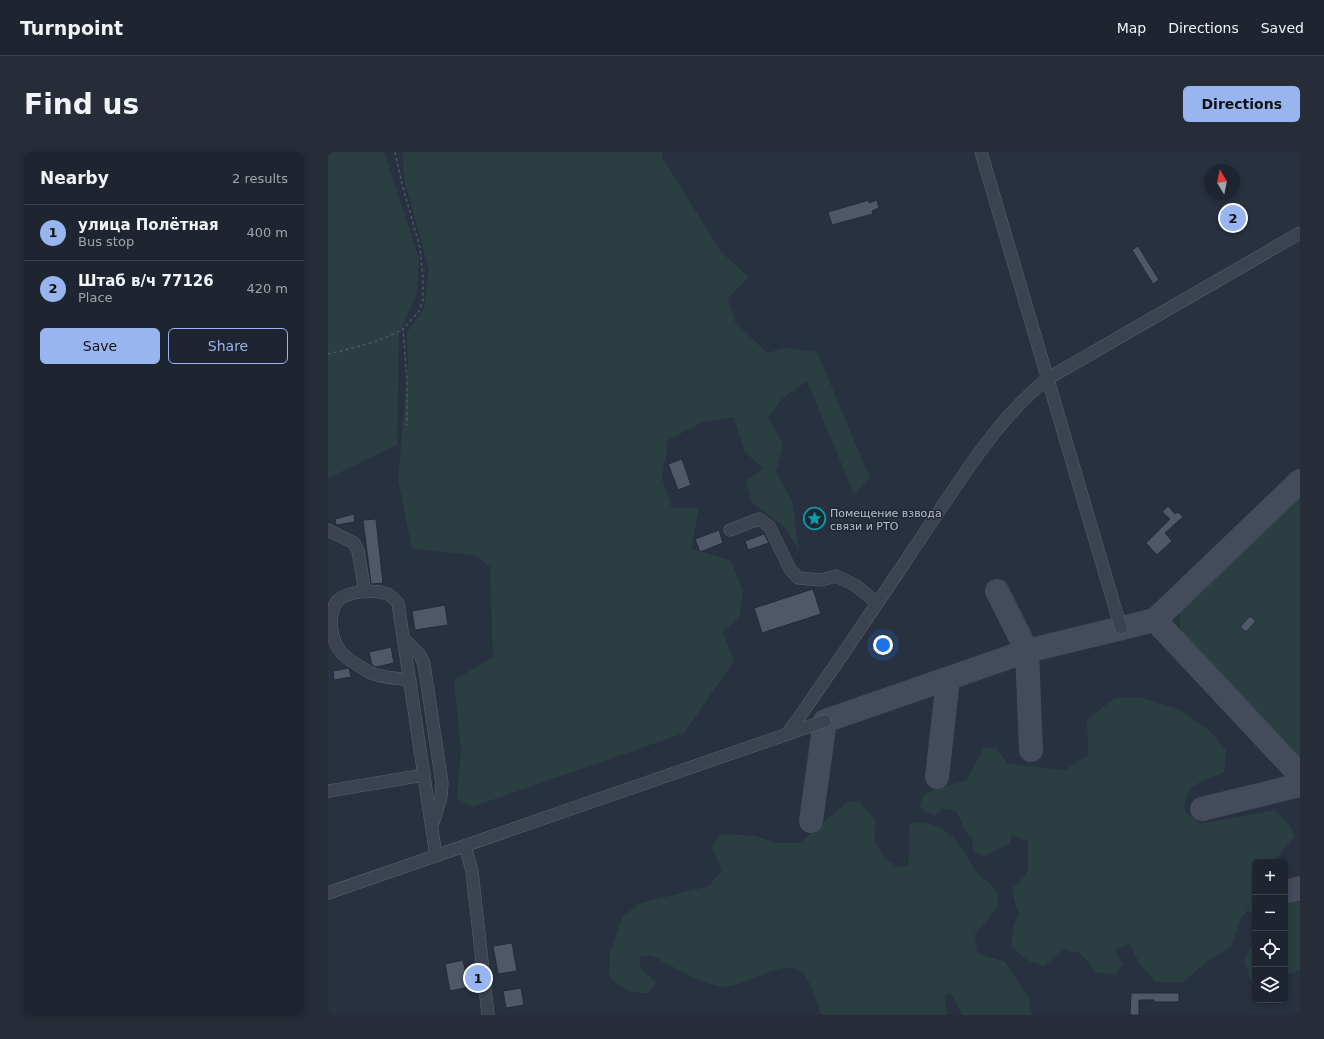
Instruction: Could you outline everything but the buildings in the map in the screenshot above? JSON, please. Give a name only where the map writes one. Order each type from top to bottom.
[{"type":"street","points":[[981,152],[1121,628]]},
{"type":"street","points":[[787,734],[837,665],[982,448],[1006,417],[1047,379],[1300,233]]},
{"type":"street","points":[[730,530],[759,519],[769,526],[790,569],[798,578],[821,580],[836,576],[855,586],[877,603]]},
{"type":"street","points":[[328,530],[354,543],[358,551],[365,592]]},
{"type":"street","points":[[410,680],[372,673],[342,653],[333,640],[329,622],[331,610],[337,601],[352,594],[372,591],[388,594],[398,603],[404,639],[436,856]]},
{"type":"street","points":[[404,639],[420,655],[424,664],[442,783],[441,797],[432,826]]},
{"type":"street","points":[[328,893],[825,721]]},
{"type":"street","points":[[328,791],[424,775]]},
{"type":"street","points":[[465,846],[472,871],[488,1015]]},
{"type":"path","points":[[328,354],[396,333],[403,329],[419,311],[423,300],[423,277],[420,248],[402,184],[395,152]]},
{"type":"path","points":[[403,329],[406,352],[407,425]]},
{"type":"green space","points":[[328,152],[384,152],[419,258],[417,293],[399,334],[397,445],[328,478]]},
{"type":"green space","points":[[403,152],[662,152],[662,157],[721,252],[749,277],[728,298],[735,322],[767,353],[785,348],[817,352],[870,478],[854,494],[807,381],[782,399],[768,417],[783,444],[776,471],[792,501],[799,550],[785,527],[752,503],[746,481],[763,469],[744,451],[734,417],[703,422],[668,440],[662,478],[672,508],[699,508],[691,549],[731,560],[743,592],[739,617],[723,632],[734,661],[684,733],[472,807],[457,798],[461,751],[454,680],[493,657],[490,567],[474,555],[412,549],[398,479],[408,365],[407,332],[424,309],[429,270],[404,179]]},
{"type":"green space","points":[[1300,496],[1300,758],[1292,756],[1179,637],[1180,611]]},
{"type":"green space","points":[[1115,698],[1143,698],[1178,709],[1210,731],[1226,750],[1224,772],[1201,781],[1191,789],[1185,802],[1185,812],[1200,824],[1274,810],[1289,824],[1295,836],[1276,859],[1252,859],[1252,913],[1247,911],[1241,918],[1231,947],[1209,960],[1183,982],[1156,982],[1139,963],[1130,944],[1114,950],[1123,964],[1115,975],[1096,972],[1080,953],[1064,949],[1044,966],[1027,960],[1011,946],[1014,923],[1019,914],[1012,888],[1027,872],[1028,841],[1012,835],[1010,844],[984,856],[973,851],[972,838],[966,832],[956,811],[943,809],[935,815],[925,812],[919,806],[924,795],[934,789],[966,781],[984,748],[996,748],[1008,764],[1065,770],[1088,755],[1087,719]]},
{"type":"green space","points":[[847,802],[859,802],[876,820],[874,840],[884,857],[897,867],[908,865],[910,823],[919,822],[935,825],[955,839],[977,873],[994,888],[998,899],[998,904],[993,913],[975,934],[977,953],[1005,962],[1029,998],[1032,1015],[963,1015],[951,994],[945,995],[947,1015],[822,1015],[810,984],[803,973],[798,970],[789,968],[780,969],[738,984],[718,986],[697,979],[651,955],[639,957],[641,969],[656,982],[648,993],[627,990],[609,977],[610,954],[622,917],[641,903],[709,886],[722,870],[711,847],[722,834],[755,836],[776,843],[800,843]]},
{"type":"green space","points":[[1300,901],[1300,970],[1288,974],[1288,931],[1288,904]]},
{"type":"green space","points":[[1252,945],[1252,983],[1251,982],[1244,960]]},
{"type":"taxiway","points":[[1300,481],[1155,620],[1300,775]]},
{"type":"taxiway","points":[[997,591],[1027,651],[1031,750]]},
{"type":"taxiway","points":[[811,821],[825,721],[1027,651],[1155,620]]},
{"type":"taxiway","points":[[937,777],[948,679]]},
{"type":"taxiway","points":[[1202,809],[1300,785]]},
{"type":"taxiway","points":[[1288,891],[1300,888]]},
{"type":"place","name":"Штаб в/ч 77126","points":[[1233,218]]},
{"type":"place","name":"Помещение взвода связи и РТО","points":[[814,519]]},
{"type":"place","name":"улица Полётная","points":[[478,978]]}]
